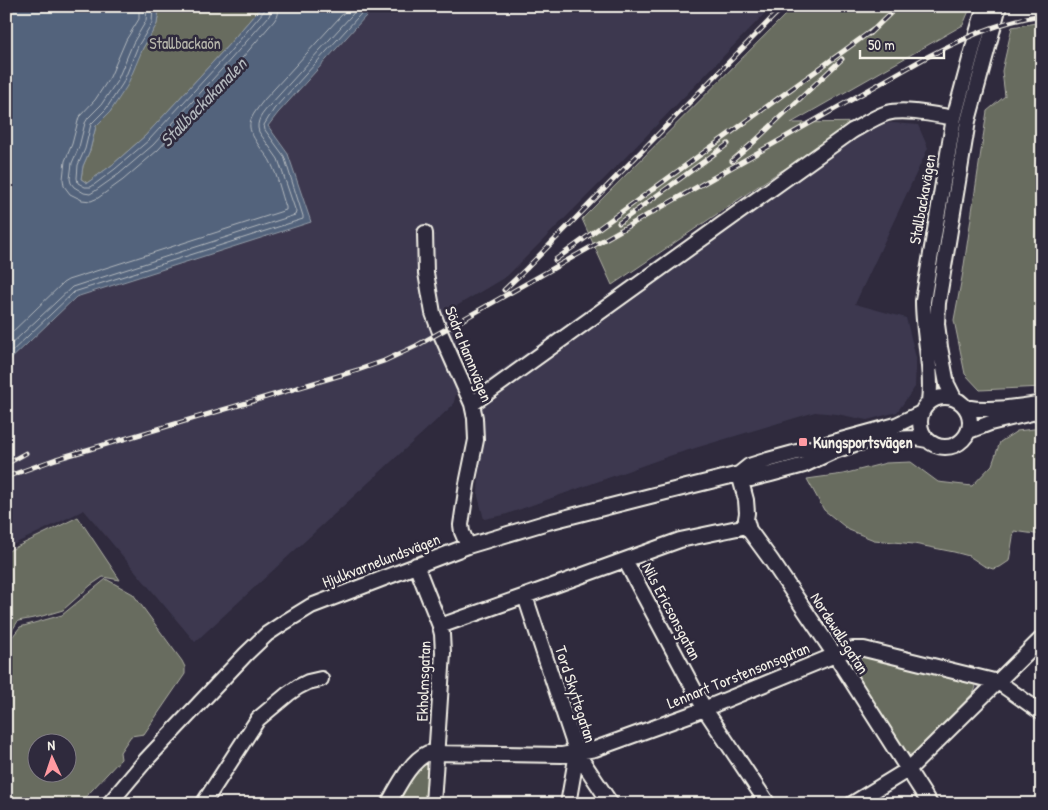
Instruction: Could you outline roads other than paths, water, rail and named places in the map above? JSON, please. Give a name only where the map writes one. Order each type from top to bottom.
[{"type":"street","name":"Stallbackavägen","points":[[925,408],[930,386],[923,324],[923,301],[954,118],[985,6]]},
{"type":"street","name":"Stallbackavägen","points":[[959,402],[947,384],[937,324],[938,303],[968,121],[999,6]]},
{"type":"street","points":[[472,404],[852,131],[878,116],[898,111],[954,118]]},
{"type":"street","name":"Södra Hamnvägen","points":[[425,234],[426,273],[433,312],[472,404],[475,418],[476,440],[466,484],[461,525],[468,546]]},
{"type":"street","points":[[959,402],[970,418],[969,431],[959,444],[945,448],[935,446],[921,432],[920,420],[925,408],[935,399],[942,397],[959,402],[975,409],[1042,403]]},
{"type":"street","name":"Hjulkvarnelundsvägen","points":[[109,804],[158,747],[240,660],[267,634],[311,606],[468,546],[567,517],[739,474],[749,466],[758,463],[896,425],[925,408]]},
{"type":"street","points":[[969,431],[990,423],[1042,411]]},
{"type":"street","name":"Hjulkvarnelundsvägen","points":[[739,474],[751,479],[771,474],[804,465],[832,452],[870,441],[889,438],[927,440]]},
{"type":"street","points":[[440,626],[680,540],[747,526],[746,500],[739,474]]},
{"type":"street","name":"Nordewallsgatan","points":[[747,526],[835,655],[867,708],[909,769],[930,804]]},
{"type":"street","name":"Nils Ericsonsgatan","points":[[625,560],[704,708],[768,804]]},
{"type":"street","name":"Ekholmsgatan","points":[[416,565],[442,634],[443,652],[433,804]]},
{"type":"street","name":"Tord Skyttegatan","points":[[525,596],[577,753],[568,804]]},
{"type":"street","points":[[852,804],[909,769],[1042,638]]},
{"type":"street","name":"Lennart Torstensonsgatan","points":[[436,753],[562,755],[596,749],[689,715],[853,649],[998,682],[1042,713]]},
{"type":"street","points":[[202,804],[258,719],[298,687],[321,679]]},
{"type":"street","points":[[388,804],[419,758],[428,753],[436,753]]},
{"type":"street","points":[[577,753],[612,804]]},
{"type":"water","name":"Stallbackakanalen","points":[[6,6],[157,6],[159,10],[157,24],[143,48],[127,86],[110,112],[96,126],[90,150],[83,166],[81,179],[87,183],[112,165],[145,136],[262,6],[375,6],[268,126],[288,154],[311,222],[76,297],[6,364]]},
{"type":"railway","points":[[504,290],[785,6]]},
{"type":"railway","points":[[869,34],[898,6]]},
{"type":"railway","points":[[6,477],[56,459],[384,361],[416,346],[925,58],[996,26],[1042,15]]},
{"type":"railway","points":[[555,260],[874,29]]},
{"type":"railway","points":[[732,161],[842,59]]},
{"type":"railway","points":[[619,223],[728,144]]},
{"type":"railway","points":[[6,464],[26,453]]},
{"type":"place","name":"Kungsportsvägen","points":[[803,442]]},
{"type":"park label","name":"Stallbackaön","points":[[185,43]]}]
